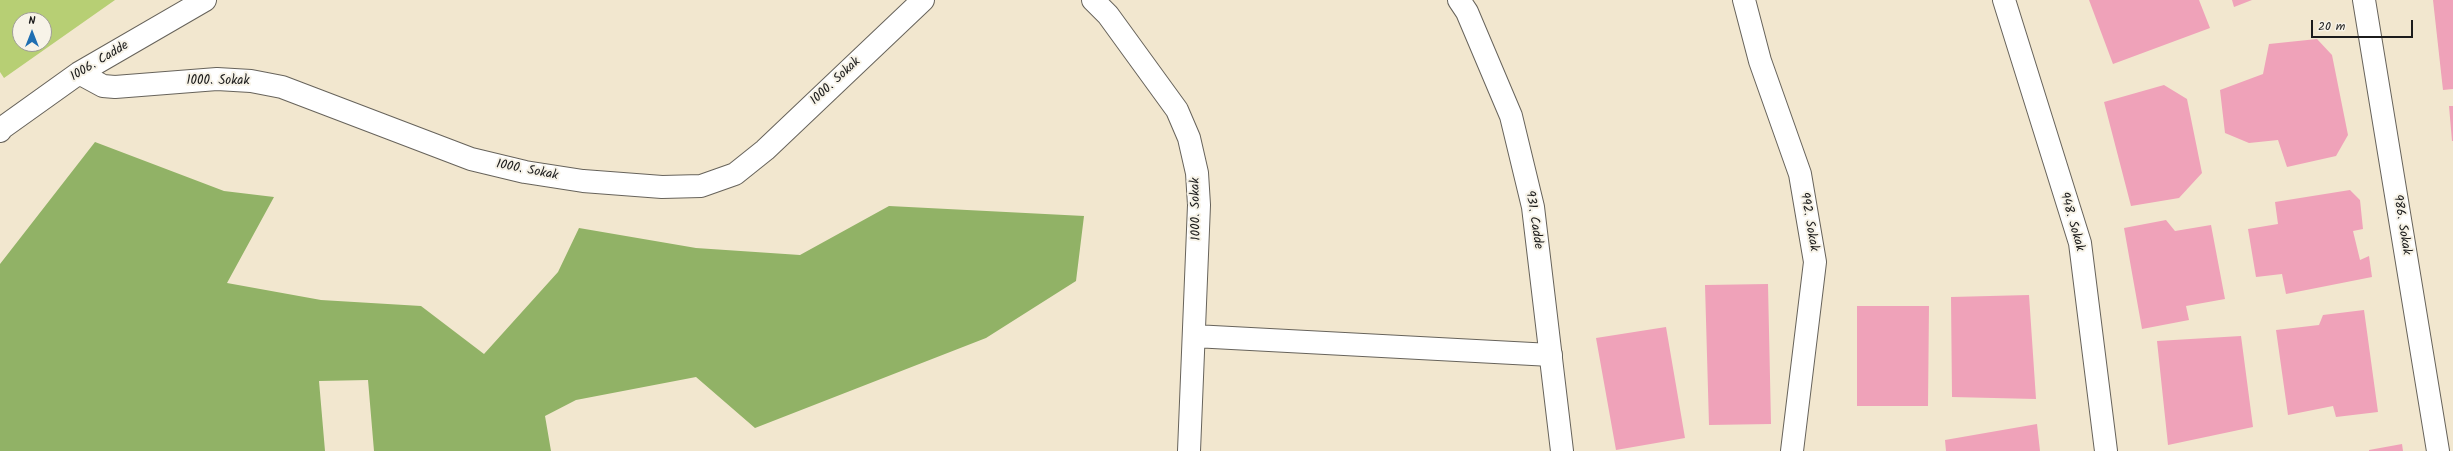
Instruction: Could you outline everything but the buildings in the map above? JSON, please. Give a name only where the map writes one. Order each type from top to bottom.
[{"type":"street","name":"1006. Cadde","points":[[0,131],[2,128],[79,73],[205,0]]},
{"type":"street","name":"1000. Sokak","points":[[79,73],[103,86],[115,87],[217,79],[251,81],[282,87],[471,159],[487,163],[583,181],[662,187],[701,186],[735,174],[765,150],[923,0]]},
{"type":"street","name":"1000. Sokak","points":[[1092,0],[1108,14],[1177,110],[1189,138],[1197,173],[1199,205],[1189,451]]},
{"type":"street","name":"931. Cadde","points":[[1459,0],[1467,12],[1511,116],[1533,207],[1562,451]]},
{"type":"street","name":"992. Sokak","points":[[1744,0],[1760,61],[1800,174],[1815,262],[1792,451]]},
{"type":"street","name":"948. Sokak","points":[[2004,0],[2080,243],[2106,451]]},
{"type":"street","name":"986. Sokak","points":[[2364,0],[2438,451]]},
{"type":"street","points":[[1194,336],[1551,355]]},
{"type":"green space","points":[[0,0],[115,0],[52,44],[52,12],[12,12],[12,52],[41,52],[4,78],[0,72]]},
{"type":"green space","points":[[95,142],[224,191],[274,197],[227,283],[321,300],[421,306],[484,354],[558,272],[579,228],[696,248],[800,255],[889,206],[1084,216],[1076,281],[986,338],[755,428],[696,377],[576,400],[545,416],[551,451],[374,451],[368,380],[319,381],[325,451],[0,451],[0,264]]}]
